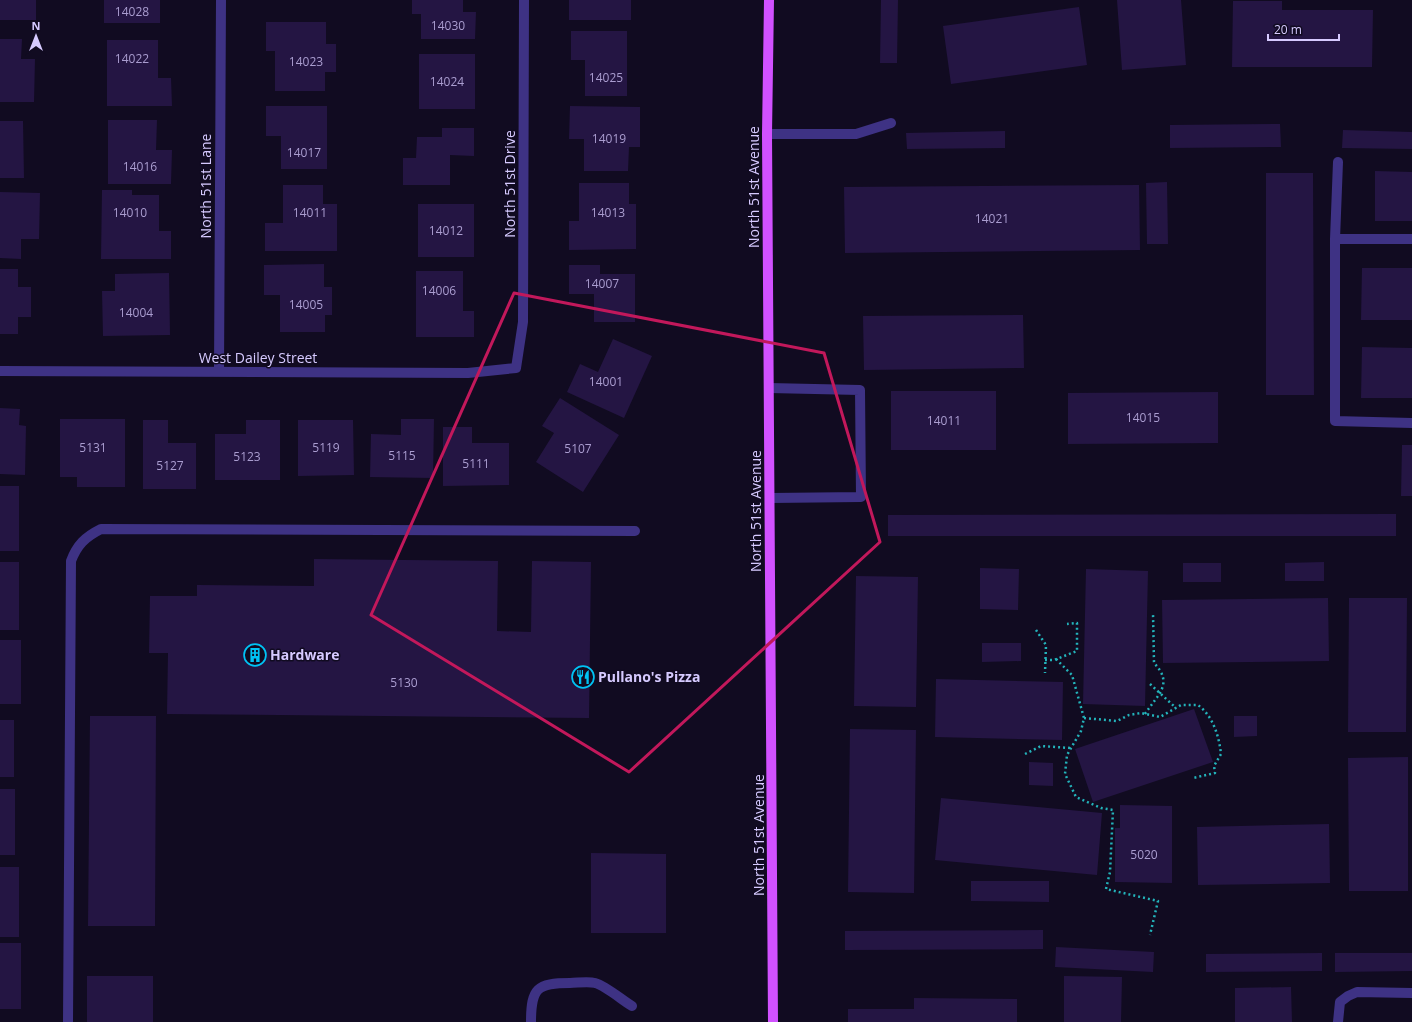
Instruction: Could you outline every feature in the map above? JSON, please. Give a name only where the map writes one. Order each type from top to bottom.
[{"type":"main road","name":"North 51st Avenue","points":[[768,0],[767,134],[773,1022]]},
{"type":"street","name":"North 51st Lane","points":[[219,372],[222,0]]},
{"type":"street","name":"North 51st Drive","points":[[516,368],[523,322],[524,0]]},
{"type":"street","points":[[767,134],[856,134],[891,122]]},
{"type":"street","points":[[1338,162],[1335,239],[1335,421],[1412,422]]},
{"type":"street","points":[[1335,239],[1412,240]]},
{"type":"street","name":"West Dailey Street","points":[[0,371],[468,374],[516,368]]},
{"type":"street","points":[[769,388],[860,390],[861,497],[770,498]]},
{"type":"street","points":[[68,1022],[71,561],[76,548],[88,536],[101,529],[635,531]]},
{"type":"street","points":[[531,1022],[531,1008],[534,996],[541,986],[549,983],[595,983],[632,1006]]},
{"type":"street","points":[[1338,1022],[1340,1002],[1357,992],[1412,993]]},
{"type":"path","points":[[1144,714],[1163,688],[1165,680],[1161,670],[1154,663],[1153,613]]},
{"type":"path","points":[[1045,660],[1056,659],[1076,651],[1077,623],[1067,624]]},
{"type":"path","points":[[1036,630],[1046,644],[1044,673]]},
{"type":"path","points":[[1056,659],[1072,675],[1084,718],[1082,730],[1067,755],[1065,774],[1076,797],[1101,808],[1113,810],[1110,872],[1106,889],[1158,901],[1150,935]]},
{"type":"path","points":[[1150,684],[1176,708]]},
{"type":"path","points":[[1084,718],[1117,721],[1129,715],[1144,714],[1160,717],[1176,708],[1190,704],[1198,705],[1208,715],[1218,736],[1221,754],[1214,766],[1214,773],[1193,778]]},
{"type":"path","points":[[1025,754],[1040,746],[1070,748]]},
{"type":"highlighted area","points":[[514,293],[824,353],[880,542],[629,772],[371,615]]},
{"type":"building","points":[[0,0],[36,0],[36,20],[0,20]]},
{"type":"building","points":[[104,0],[160,0],[160,23],[104,23]]},
{"type":"building","points":[[412,0],[463,0],[463,12],[476,12],[475,39],[421,39],[421,14],[412,14]]},
{"type":"building","points":[[569,0],[631,0],[631,20],[569,20]]},
{"type":"building","points":[[881,0],[898,0],[897,63],[880,63]]},
{"type":"building","points":[[1117,0],[1181,0],[1186,65],[1122,70]]},
{"type":"building","points":[[1233,1],[1282,1],[1282,10],[1373,10],[1372,67],[1232,67]]},
{"type":"building","points":[[1079,7],[1087,65],[951,84],[943,26]]},
{"type":"building","points":[[266,22],[326,22],[326,44],[336,44],[336,72],[325,72],[325,91],[275,91],[275,51],[266,51]]},
{"type":"building","points":[[571,31],[627,31],[627,96],[585,96],[585,60],[571,60]]},
{"type":"building","points":[[0,39],[22,39],[21,59],[35,59],[34,102],[0,102]]},
{"type":"building","points":[[107,40],[158,40],[158,78],[171,78],[172,106],[107,106]]},
{"type":"building","points":[[419,54],[475,54],[475,109],[419,109]]},
{"type":"building","points":[[266,106],[327,106],[327,169],[281,169],[281,136],[266,136]]},
{"type":"building","points":[[570,106],[640,107],[640,147],[629,147],[628,171],[584,171],[584,139],[569,139]]},
{"type":"building","points":[[108,120],[157,120],[156,150],[172,150],[171,184],[108,184]]},
{"type":"building","points":[[0,121],[23,121],[24,178],[0,178]]},
{"type":"building","points":[[1280,124],[1281,147],[1170,148],[1170,125]]},
{"type":"building","points":[[442,128],[474,128],[474,156],[450,155],[450,185],[403,185],[403,158],[416,158],[417,137],[442,137]]},
{"type":"building","points":[[1343,130],[1412,132],[1412,149],[1342,148]]},
{"type":"building","points":[[1005,131],[1005,148],[907,149],[906,133]]},
{"type":"building","points":[[1375,171],[1412,172],[1412,221],[1375,221]]},
{"type":"building","points":[[1266,173],[1313,173],[1314,395],[1266,395]]},
{"type":"building","points":[[1167,182],[1168,244],[1147,244],[1146,183]]},
{"type":"building","points":[[579,183],[629,183],[629,204],[636,204],[636,249],[569,250],[569,221],[579,221]]},
{"type":"building","points":[[283,185],[323,185],[323,204],[337,204],[337,251],[265,251],[265,223],[283,223]]},
{"type":"building","points":[[1139,185],[1140,250],[845,253],[844,187]]},
{"type":"building","points":[[102,190],[132,190],[132,195],[159,195],[159,231],[171,231],[171,259],[101,259]]},
{"type":"building","points":[[0,192],[40,193],[39,239],[21,239],[21,259],[0,258]]},
{"type":"building","points":[[418,204],[474,204],[474,257],[418,257]]},
{"type":"building","points":[[324,264],[324,287],[332,287],[332,315],[325,315],[325,332],[280,332],[280,295],[264,295],[264,265]]},
{"type":"building","points":[[569,265],[600,265],[600,274],[635,274],[635,322],[594,322],[594,294],[569,294]]},
{"type":"building","points":[[1362,268],[1412,268],[1412,320],[1361,320]]},
{"type":"building","points":[[0,269],[18,269],[18,287],[31,287],[31,317],[18,317],[18,334],[0,334]]},
{"type":"building","points":[[416,271],[463,271],[463,311],[474,311],[474,337],[416,337]]},
{"type":"building","points":[[169,273],[170,335],[103,336],[102,291],[115,291],[115,274]]},
{"type":"building","points":[[1023,315],[1024,368],[864,370],[863,316]]},
{"type":"building","points":[[613,339],[652,356],[624,418],[567,392],[580,364],[598,372]]},
{"type":"building","points":[[1362,347],[1412,348],[1412,398],[1361,398]]},
{"type":"building","points":[[891,391],[996,391],[996,450],[891,450]]},
{"type":"building","points":[[1218,392],[1218,443],[1068,444],[1068,393]]},
{"type":"building","points":[[560,398],[619,435],[583,492],[536,462],[554,433],[542,426]]},
{"type":"building","points":[[0,408],[20,409],[19,425],[26,426],[25,475],[0,474]]},
{"type":"building","points":[[60,419],[125,419],[125,487],[77,487],[77,477],[60,477]]},
{"type":"building","points":[[401,419],[434,419],[433,478],[370,477],[371,434],[401,435]]},
{"type":"building","points":[[143,420],[168,420],[168,443],[196,443],[196,489],[143,489]]},
{"type":"building","points":[[246,420],[280,420],[280,480],[215,480],[215,434],[246,434]]},
{"type":"building","points":[[298,420],[353,420],[354,475],[298,476]]},
{"type":"building","points":[[443,427],[472,427],[472,443],[509,443],[509,485],[443,486]]},
{"type":"building","points":[[1402,445],[1412,445],[1412,496],[1401,496]]},
{"type":"building","points":[[0,486],[19,486],[19,551],[0,551]]},
{"type":"building","points":[[1396,514],[1396,536],[888,536],[888,515]]},
{"type":"building","points":[[314,559],[498,561],[497,631],[531,632],[532,561],[591,562],[589,718],[167,714],[168,653],[149,653],[150,596],[197,596],[197,585],[314,586]]},
{"type":"building","points":[[0,562],[19,562],[19,630],[0,630]]},
{"type":"building","points":[[1324,562],[1324,581],[1285,581],[1285,563]]},
{"type":"building","points":[[1183,563],[1221,563],[1221,582],[1183,582]]},
{"type":"building","points":[[980,568],[1019,569],[1018,610],[980,609]]},
{"type":"building","points":[[1086,569],[1148,571],[1145,706],[1083,704]]},
{"type":"building","points":[[856,576],[918,577],[916,707],[854,706]]},
{"type":"building","points":[[1328,598],[1329,661],[1163,663],[1162,600]]},
{"type":"building","points":[[1349,598],[1407,598],[1406,732],[1348,732]]},
{"type":"building","points":[[0,640],[21,640],[21,704],[0,704]]},
{"type":"building","points":[[982,643],[1021,643],[1021,661],[982,662]]},
{"type":"building","points":[[936,679],[1063,682],[1062,740],[935,737]]},
{"type":"building","points":[[1194,709],[1213,762],[1093,802],[1075,749]]},
{"type":"building","points":[[90,716],[156,716],[155,926],[88,926]]},
{"type":"building","points":[[1234,716],[1257,716],[1257,736],[1234,737]]},
{"type":"building","points":[[0,720],[14,720],[14,777],[0,777]]},
{"type":"building","points":[[850,729],[916,730],[914,893],[848,892]]},
{"type":"building","points":[[1408,757],[1408,891],[1349,891],[1348,758]]},
{"type":"building","points":[[1029,762],[1053,763],[1053,786],[1029,785]]},
{"type":"building","points":[[0,789],[15,789],[15,855],[0,855]]},
{"type":"building","points":[[941,798],[1102,813],[1097,875],[935,860]]},
{"type":"building","points":[[1120,805],[1172,806],[1172,883],[1115,882],[1115,828],[1120,828]]},
{"type":"building","points":[[1329,824],[1330,883],[1198,885],[1197,827]]},
{"type":"building","points":[[591,853],[666,854],[666,933],[591,933]]},
{"type":"building","points":[[0,867],[19,867],[19,937],[0,937]]},
{"type":"building","points":[[971,881],[1049,881],[1049,902],[971,901]]},
{"type":"building","points":[[1043,930],[1043,949],[845,950],[845,931]]},
{"type":"building","points":[[0,943],[21,943],[21,1009],[0,1009]]},
{"type":"building","points":[[1056,947],[1154,952],[1153,972],[1055,967]]},
{"type":"building","points":[[1322,953],[1322,971],[1206,972],[1206,954]]},
{"type":"building","points":[[1335,953],[1412,953],[1412,971],[1335,972]]},
{"type":"building","points":[[87,976],[153,976],[153,1022],[87,1022]]},
{"type":"building","points":[[1064,976],[1122,977],[1121,1022],[1064,1022]]},
{"type":"building","points":[[1291,987],[1292,1022],[1235,1022],[1235,988]]},
{"type":"building","points":[[914,998],[1017,999],[1017,1022],[848,1022],[848,1009],[914,1009]]},
{"type":"place","name":"Hardware","points":[[255,655]]},
{"type":"place","name":"Pullano's Pizza","points":[[583,677]]}]
